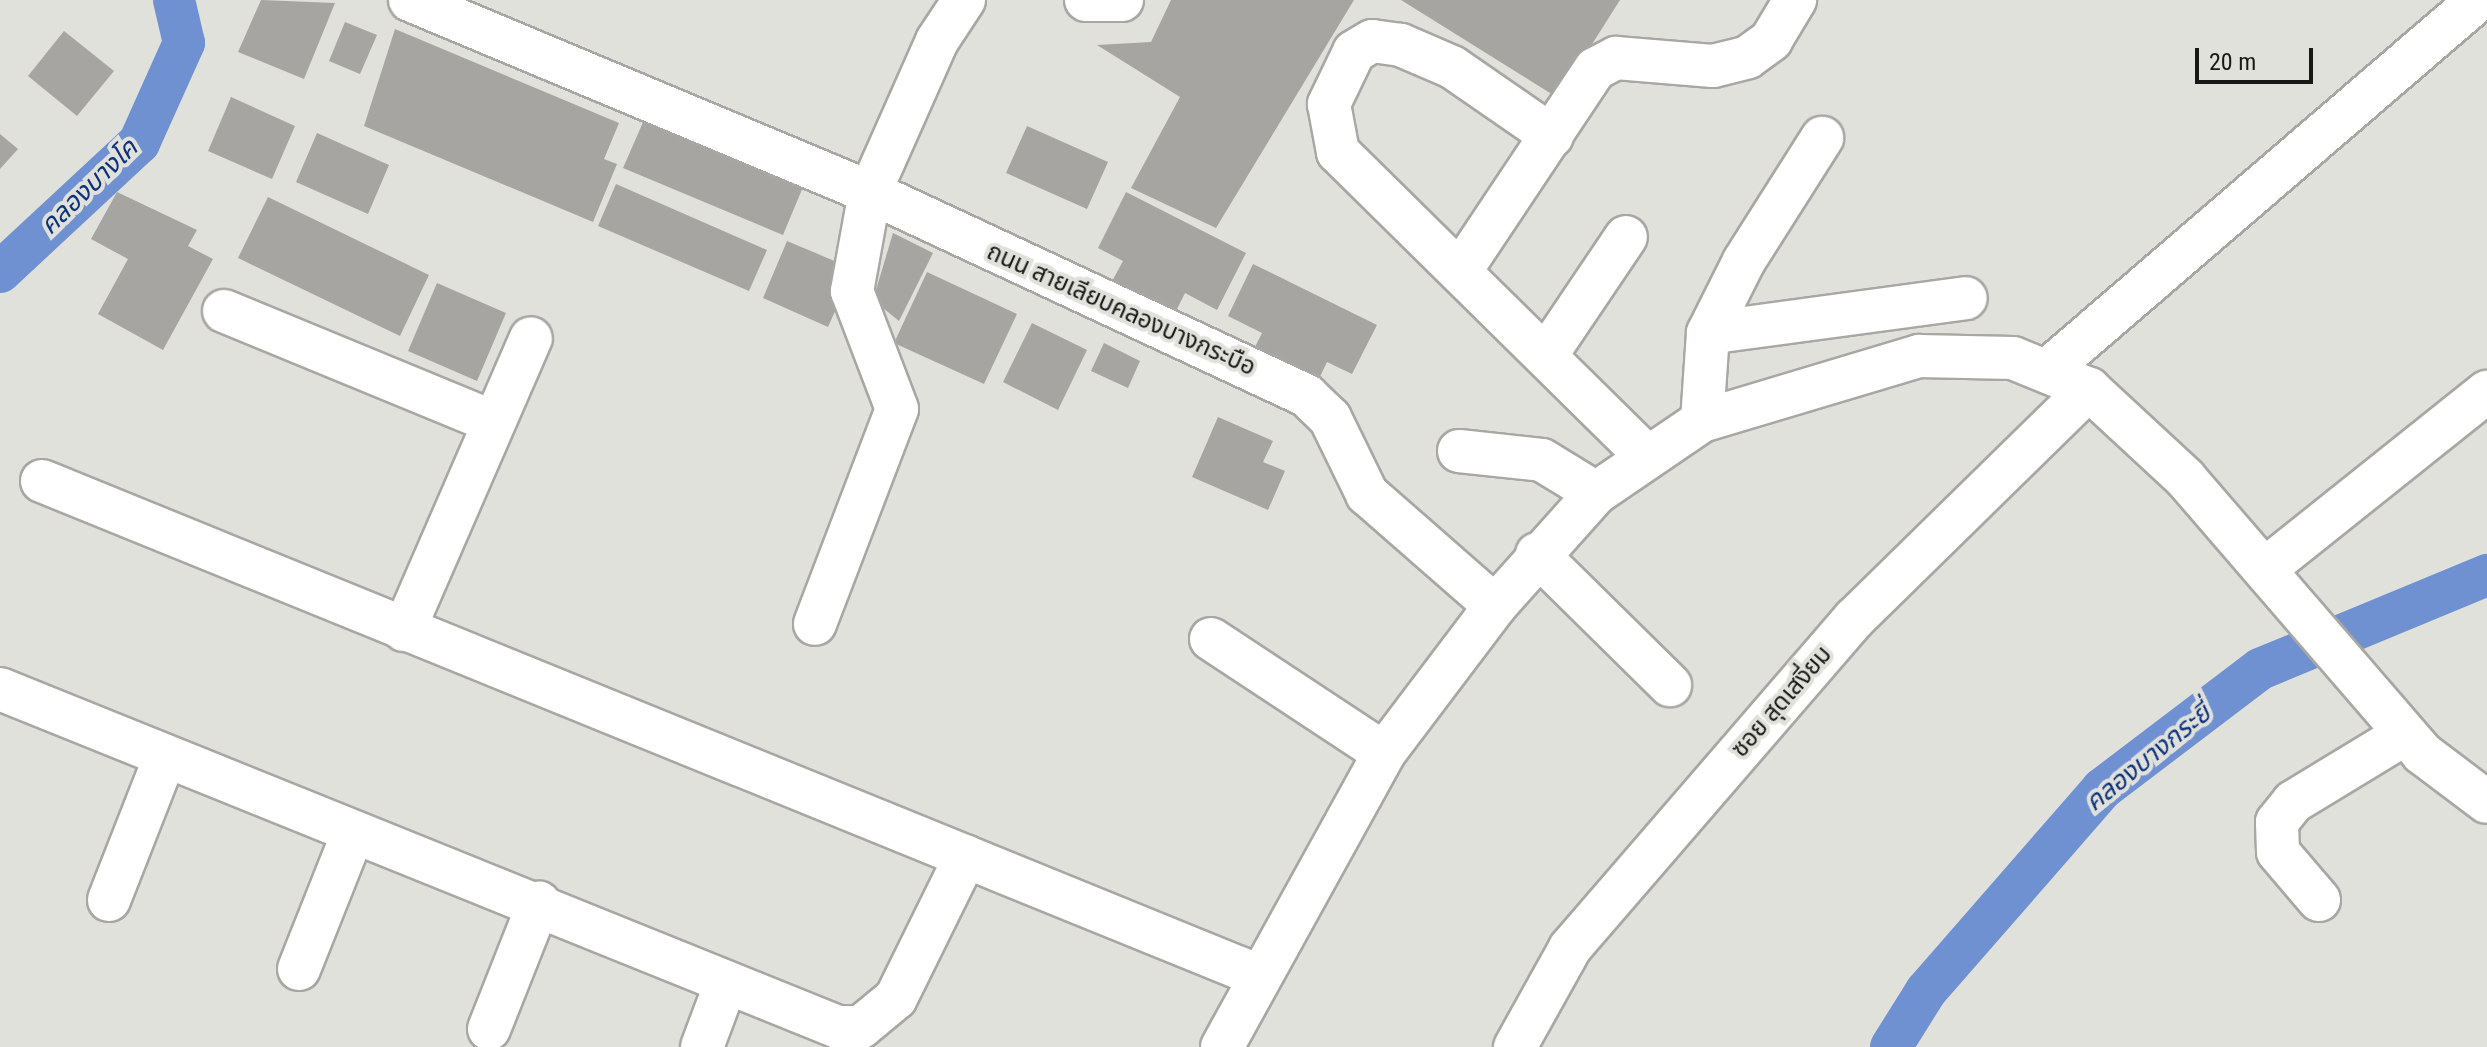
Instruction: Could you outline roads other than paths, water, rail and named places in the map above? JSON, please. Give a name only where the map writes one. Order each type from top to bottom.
[{"type":"street","name":"ถนน สายเลียบคลองบางกระบือ","points":[[410,0],[870,192],[1307,396],[1330,418],[1367,494],[1495,606]]},
{"type":"street","points":[[815,624],[897,409],[852,291],[870,192],[937,41],[964,0]]},
{"type":"street","points":[[1086,0],[1122,0]]},
{"type":"street","points":[[1461,270],[1595,69],[1616,58],[1713,66],[1748,57],[1771,40],[1795,0]]},
{"type":"street","points":[[2050,368],[2478,0]]},
{"type":"street","points":[[1552,136],[1452,67],[1401,45],[1372,41],[1354,52],[1329,104],[1338,152],[1547,354],[1646,456]]},
{"type":"street","points":[[1702,421],[1708,333],[1822,138]]},
{"type":"street","points":[[1547,354],[1626,237]]},
{"type":"street","points":[[1708,333],[1966,298]]},
{"type":"street","points":[[224,311],[493,422]]},
{"type":"street","points":[[404,630],[531,338]]},
{"type":"street","points":[[1222,1047],[1257,975],[1384,753],[1537,554],[1596,493],[1646,456],[1702,421],[1919,356],[1977,353],[2050,368],[2089,389],[2185,478],[2265,569],[2344,669],[2405,734],[2487,802]]},
{"type":"street","name":"ซอย สุดเสงี่ยม","points":[[1515,1047],[1570,948],[1844,630],[2089,389]]},
{"type":"street","points":[[2265,569],[2487,392]]},
{"type":"street","points":[[1459,451],[1542,460],[1596,493]]},
{"type":"street","points":[[42,481],[1257,975]]},
{"type":"street","points":[[1537,554],[1670,685]]},
{"type":"street","points":[[1211,639],[1384,753]]},
{"type":"street","points":[[0,689],[353,833],[539,903],[838,1027],[880,1017],[966,856]]},
{"type":"street","points":[[2319,900],[2278,852],[2277,822],[2293,802],[2405,734]]},
{"type":"street","points":[[109,900],[165,757]]},
{"type":"street","points":[[299,969],[353,833]]},
{"type":"street","points":[[489,1029],[539,903]]},
{"type":"street","points":[[702,1047],[726,983]]},
{"type":"waterway","name":"คลองบางโค","points":[[0,272],[139,143],[184,43],[174,0]]},
{"type":"waterway","name":"คลองบางกระยี่","points":[[1891,1047],[1926,991],[2102,789],[2260,669],[2487,575]]}]
